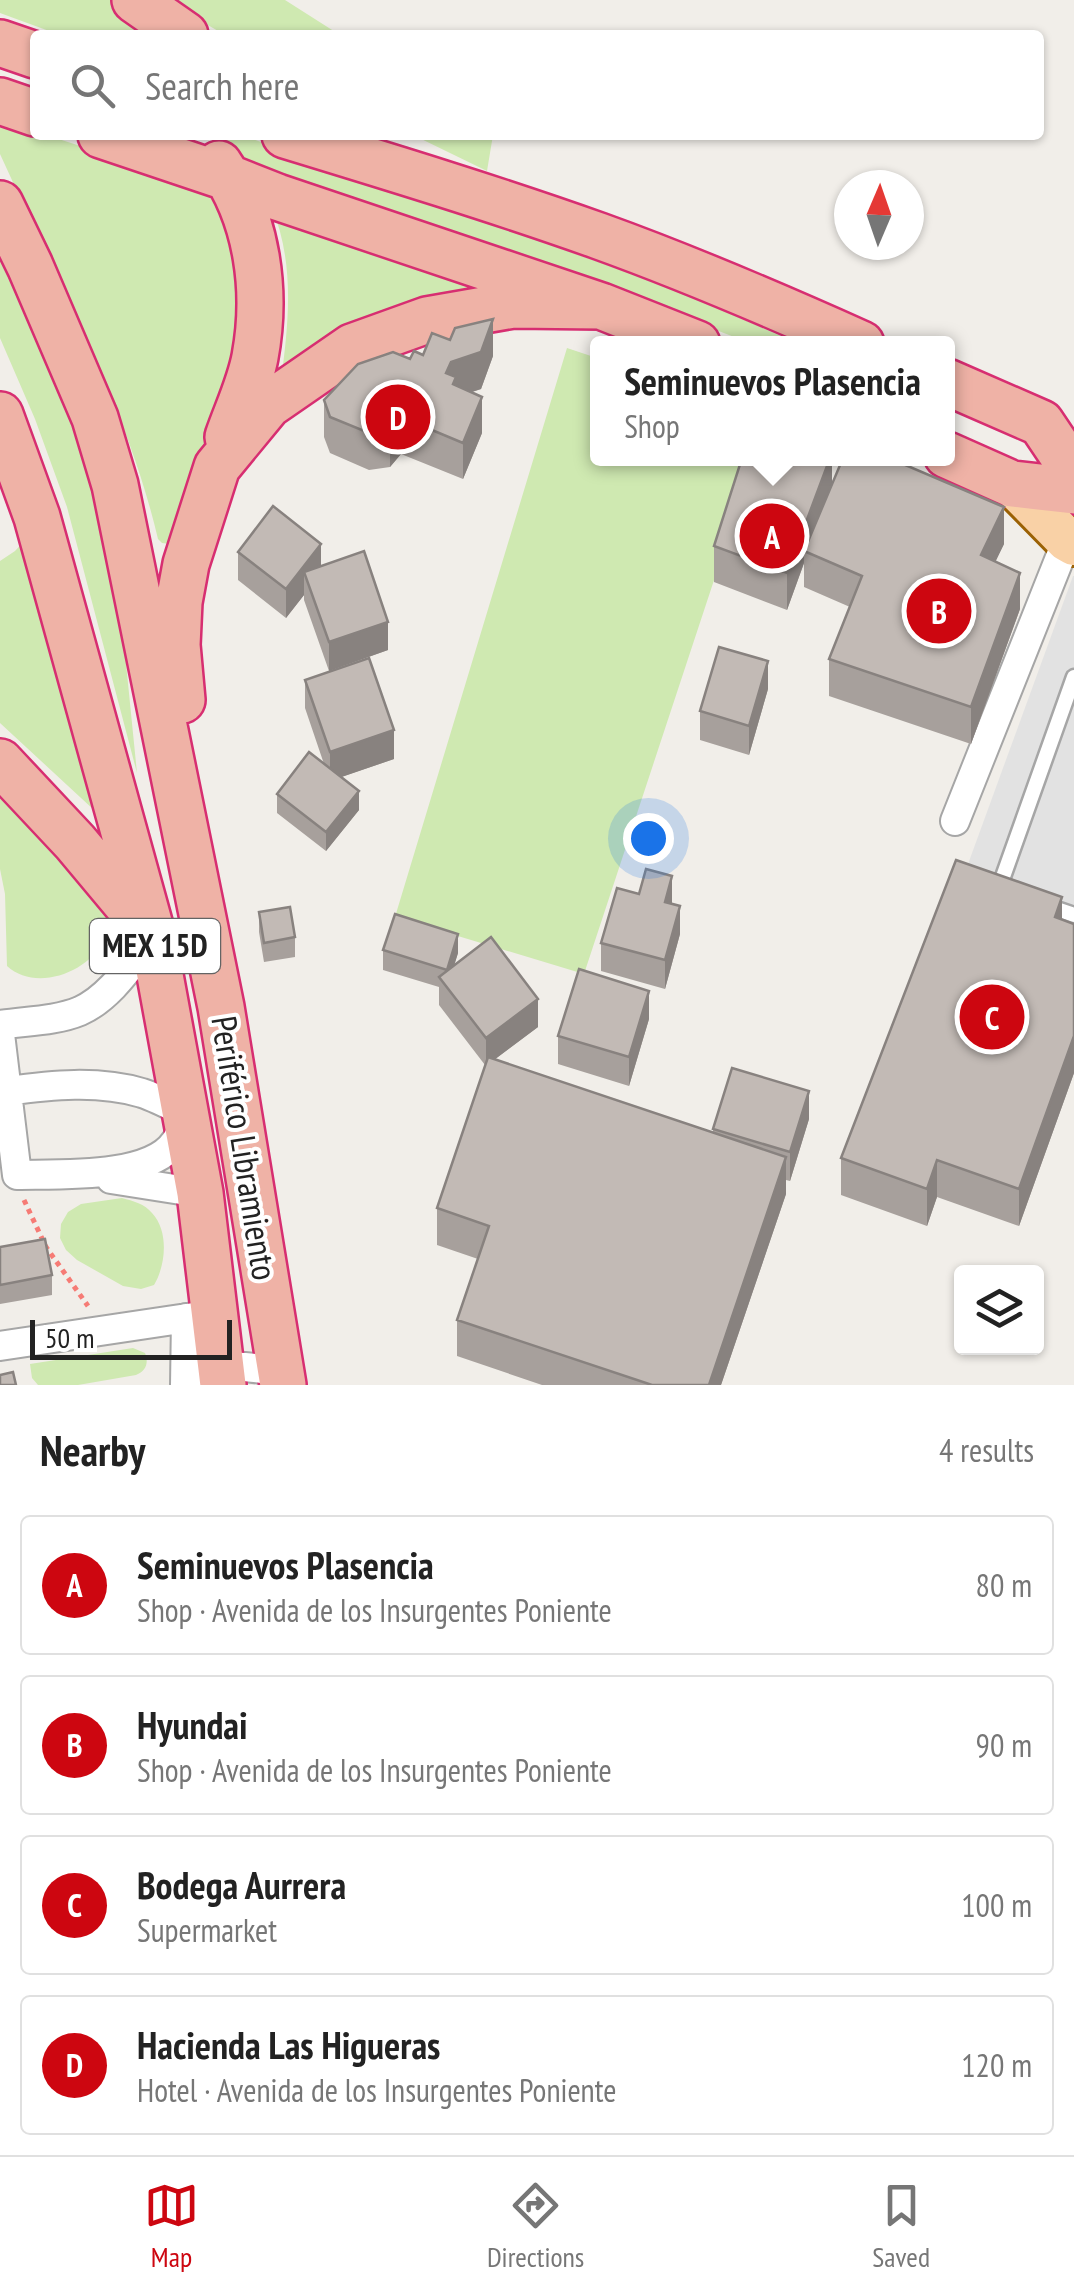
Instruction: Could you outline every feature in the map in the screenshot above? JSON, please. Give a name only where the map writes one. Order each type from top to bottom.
[{"type":"highway","points":[[134,0],[177,30]]},
{"type":"highway","points":[[0,43],[30,53]]},
{"type":"highway","points":[[0,101],[30,111]]},
{"type":"highway","points":[[116,140],[600,306],[677,336]]},
{"type":"highway","points":[[201,140],[229,178],[257,254],[259,330],[254,362],[186,564],[177,645],[198,862],[218,994]]},
{"type":"highway","points":[[301,140],[600,237],[750,294],[843,336]]},
{"type":"highway","points":[[372,140],[600,237]]},
{"type":"highway","name":"Periférico Libramiento","points":[[0,204],[96,418],[115,485],[218,994],[274,1380]]},
{"type":"highway","points":[[216,466],[268,405],[352,347],[427,320],[474,310],[513,304],[600,306]]},
{"type":"highway","points":[[955,385],[1057,428],[1074,472]]},
{"type":"highway","name":"MEX 15D","points":[[7,433],[18,515],[153,937],[200,1192],[200,1316],[205,1381]]},
{"type":"highway","points":[[955,459],[1012,484],[1074,491]]},
{"type":"highway","points":[[0,762],[75,842],[153,937]]},
{"type":"highway","points":[[172,768],[163,831],[207,1044],[204,1094],[186,1113],[205,1121],[229,1174],[274,1380]]},
{"type":"main road","points":[[1012,484],[1070,542]]},
{"type":"street","points":[[954,821],[1070,542]]},
{"type":"street","points":[[0,1025],[84,1009],[106,993],[153,937]]},
{"type":"street","points":[[0,1034],[7,1091],[9,1178],[126,1170],[151,1162],[175,1143],[186,1113],[141,1093],[86,1084],[52,1084],[7,1091]]},
{"type":"street","points":[[70,1173],[200,1192]]},
{"type":"street","points":[[0,1346],[200,1316]]},
{"type":"street","points":[[205,1381],[244,1366],[274,1380]]},
{"type":"lane","points":[[1018,895],[999,888],[1074,677]]},
{"type":"lane","points":[[1036,902],[1074,916]]},
{"type":"path","points":[[9,1178],[46,1247],[80,1298],[110,1329]]},
{"type":"green space","points":[[0,0],[119,0],[158,30],[46,30],[0,13]]},
{"type":"green space","points":[[173,0],[285,0],[332,30],[216,30]]},
{"type":"green space","points":[[0,120],[30,129],[30,140],[62,140],[221,191],[243,255],[243,366],[170,544],[158,539],[109,391],[0,154]]},
{"type":"green space","points":[[225,140],[255,140],[669,287],[781,336],[732,336],[243,164]]},
{"type":"green space","points":[[423,140],[492,140],[487,171]]},
{"type":"green space","points":[[271,205],[472,274],[484,299],[281,381],[288,314],[287,270]]},
{"type":"green space","points":[[0,241],[88,438],[113,534],[137,773],[67,507],[0,338]]},
{"type":"green space","points":[[567,348],[590,356],[590,466],[752,466],[584,974],[395,917]]},
{"type":"green space","points":[[29,536],[56,629],[94,810],[0,723],[0,561]]},
{"type":"green space","points":[[0,784],[105,901],[107,927],[103,941],[86,962],[60,975],[32,978],[7,966],[5,894],[0,869]]},
{"type":"green space","points":[[122,1198],[149,1210],[163,1238],[158,1277],[154,1285],[141,1289],[123,1286],[77,1260],[60,1238],[61,1224],[68,1212],[81,1204]]},
{"type":"green space","points":[[133,1348],[145,1353],[147,1360],[136,1375],[78,1385],[38,1385],[32,1378],[30,1364]]},
{"type":"shaded area","points":[[1074,576],[1074,960],[956,897]]},
{"type":"building","points":[[493,319],[481,352],[451,362],[446,373],[456,377],[453,384],[482,397],[463,443],[401,417],[390,431],[369,433],[330,417],[324,400],[358,364],[393,352],[410,359],[414,351],[423,355],[432,333],[450,340],[455,328]]},
{"type":"building","points":[[739,466],[827,466],[787,573],[714,546]]},
{"type":"building","points":[[840,466],[908,466],[1004,507],[981,555],[1020,573],[971,707],[829,659],[862,576],[804,551]]},
{"type":"building","points":[[273,506],[321,544],[286,589],[238,552]]},
{"type":"building","points":[[364,551],[388,622],[329,642],[304,572]]},
{"type":"building","points":[[719,647],[768,661],[749,726],[700,711]]},
{"type":"building","points":[[369,658],[394,730],[330,752],[305,680]]},
{"type":"building","points":[[309,752],[359,791],[326,832],[277,794]]},
{"type":"building","points":[[956,860],[1062,897],[1055,917],[1074,924],[1074,1036],[1019,1189],[937,1160],[927,1189],[841,1158]]},
{"type":"building","points":[[646,869],[672,876],[665,902],[680,906],[665,960],[601,943],[617,888],[639,894]]},
{"type":"building","points":[[290,907],[295,937],[264,943],[259,912]]},
{"type":"building","points":[[395,914],[458,934],[447,970],[383,950]]},
{"type":"building","points":[[491,937],[538,999],[486,1038],[439,977]]},
{"type":"building","points":[[579,969],[649,991],[629,1057],[558,1036]]},
{"type":"building","points":[[488,1057],[786,1157],[709,1385],[652,1385],[457,1320],[489,1226],[437,1208]]},
{"type":"building","points":[[732,1068],[809,1091],[790,1152],[713,1129]]},
{"type":"building","points":[[45,1239],[52,1275],[0,1285],[0,1247]]},
{"type":"building","points":[[13,1372],[16,1385],[0,1385],[0,1375]]},
{"type":"place","name":"Hacienda Las Higueras","points":[[398,417]]},
{"type":"place","name":"Seminuevos Plasencia","points":[[772,536]]},
{"type":"place","name":"Hyundai","points":[[939,611]]},
{"type":"place","name":"Bodega Aurrera","points":[[992,1017]]}]
